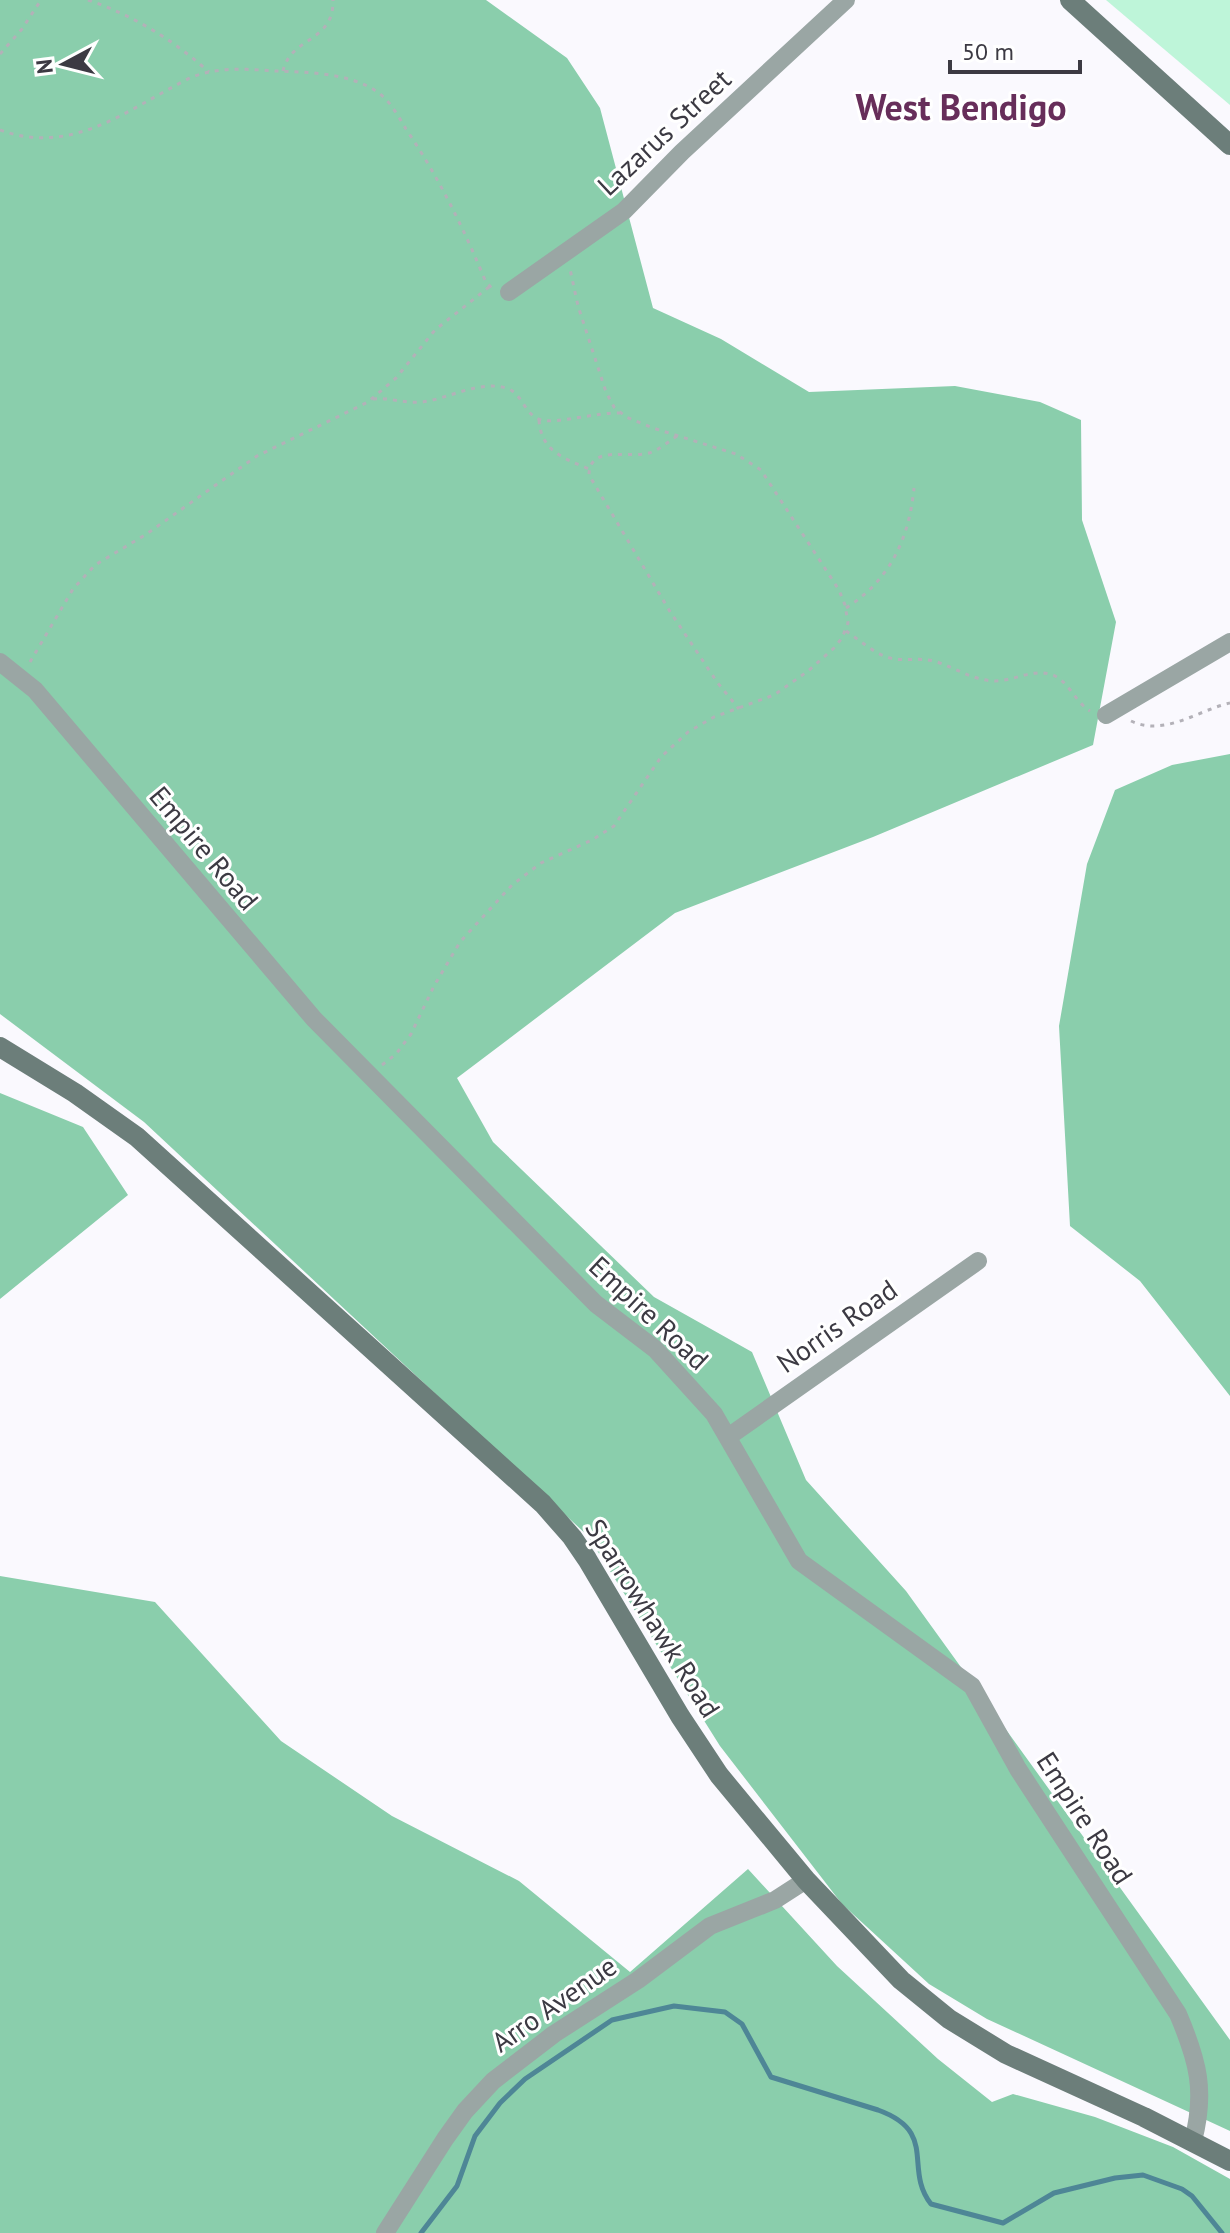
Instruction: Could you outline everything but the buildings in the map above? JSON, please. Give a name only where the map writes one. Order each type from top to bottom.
[{"type":"street","name":"Lazarus Street","points":[[509,292],[624,211],[682,152],[846,0]]},
{"type":"street","points":[[1070,0],[1230,145]]},
{"type":"street","points":[[1132,54],[1230,127]]},
{"type":"street","points":[[1112,711],[1230,642]]},
{"type":"street","name":"Empire Road","points":[[0,662],[35,690],[314,1019],[596,1304],[655,1349],[714,1414],[799,1561],[972,1686],[1018,1769],[1178,2014],[1193,2056],[1201,2094],[1193,2141]]},
{"type":"street","name":"Sparrowhawk Road","points":[[0,1047],[86,1100],[137,1137],[543,1504],[587,1559],[680,1716],[719,1775],[806,1880],[882,1962],[949,2019],[1006,2054],[1230,2161]]},
{"type":"street","name":"Norris Road","points":[[728,1437],[978,1261]]},
{"type":"street","name":"Arro Avenue","points":[[385,2233],[451,2130],[493,2081],[554,2034],[638,1980],[710,1926],[775,1900],[806,1880]]},
{"type":"path","points":[[0,54],[22,29],[41,0]]},
{"type":"path","points":[[88,0],[139,20],[209,72]]},
{"type":"path","points":[[283,71],[292,53],[327,26],[333,0]]},
{"type":"path","points":[[0,130],[33,139],[75,135],[124,115],[188,79],[209,72],[283,71],[329,76],[366,86],[382,96],[418,146],[450,199],[489,287],[494,291],[509,292]]},
{"type":"path","points":[[566,253],[578,306],[606,392],[620,413]]},
{"type":"path","points":[[20,677],[73,589],[95,565],[145,535],[257,456],[371,400],[396,378],[435,330],[489,287]]},
{"type":"path","points":[[371,400],[427,401],[495,386],[511,390],[539,420],[542,437],[551,451],[589,469]]},
{"type":"path","points":[[369,1075],[403,1045],[460,942],[512,885],[541,863],[603,834],[622,815],[640,786],[676,742],[714,717],[774,695],[827,654],[846,631],[846,608],[839,590],[761,470],[736,454],[620,413],[539,420]]},
{"type":"path","points":[[678,436],[648,453],[603,456],[595,460],[589,469],[593,484],[669,610],[739,709]]},
{"type":"path","points":[[846,608],[876,585],[895,558],[909,523],[914,488]]},
{"type":"path","points":[[846,631],[882,655],[931,660],[971,678],[999,681],[1041,673],[1055,675],[1084,707],[1112,711],[1154,727],[1175,723],[1230,703]]},
{"type":"green space","points":[[0,0],[486,0],[567,58],[600,108],[653,308],[721,339],[809,392],[955,386],[1040,402],[1081,420],[1082,520],[1116,622],[1093,745],[873,837],[675,913],[457,1078],[493,1142],[654,1297],[752,1352],[806,1480],[906,1591],[1230,2040],[1230,2131],[987,2019],[929,1984],[842,1904],[720,1746],[588,1536],[144,1122],[0,1014]]},
{"type":"green space","points":[[1106,0],[1230,0],[1230,105]]},
{"type":"green space","points":[[1230,754],[1230,1396],[1140,1281],[1070,1226],[1059,1026],[1087,864],[1115,790],[1172,765]]},
{"type":"green space","points":[[0,1093],[83,1127],[128,1195],[0,1299]]},
{"type":"green space","points":[[0,1576],[155,1602],[281,1741],[392,1816],[519,1881],[630,1972],[748,1869],[837,1966],[938,2059],[992,2102],[1013,2094],[1095,2117],[1173,2147],[1230,2179],[1230,2233],[0,2233]]},
{"type":"waterway","points":[[421,2233],[457,2186],[475,2136],[500,2103],[525,2079],[612,2020],[674,2006],[725,2012],[742,2024],[771,2077],[878,2110],[897,2119],[914,2140],[919,2177],[931,2204],[1003,2223],[1054,2193],[1115,2178],[1143,2175],[1182,2189],[1192,2196],[1222,2233]]},
{"type":"district","name":"West Bendigo","points":[[961,107]]}]
